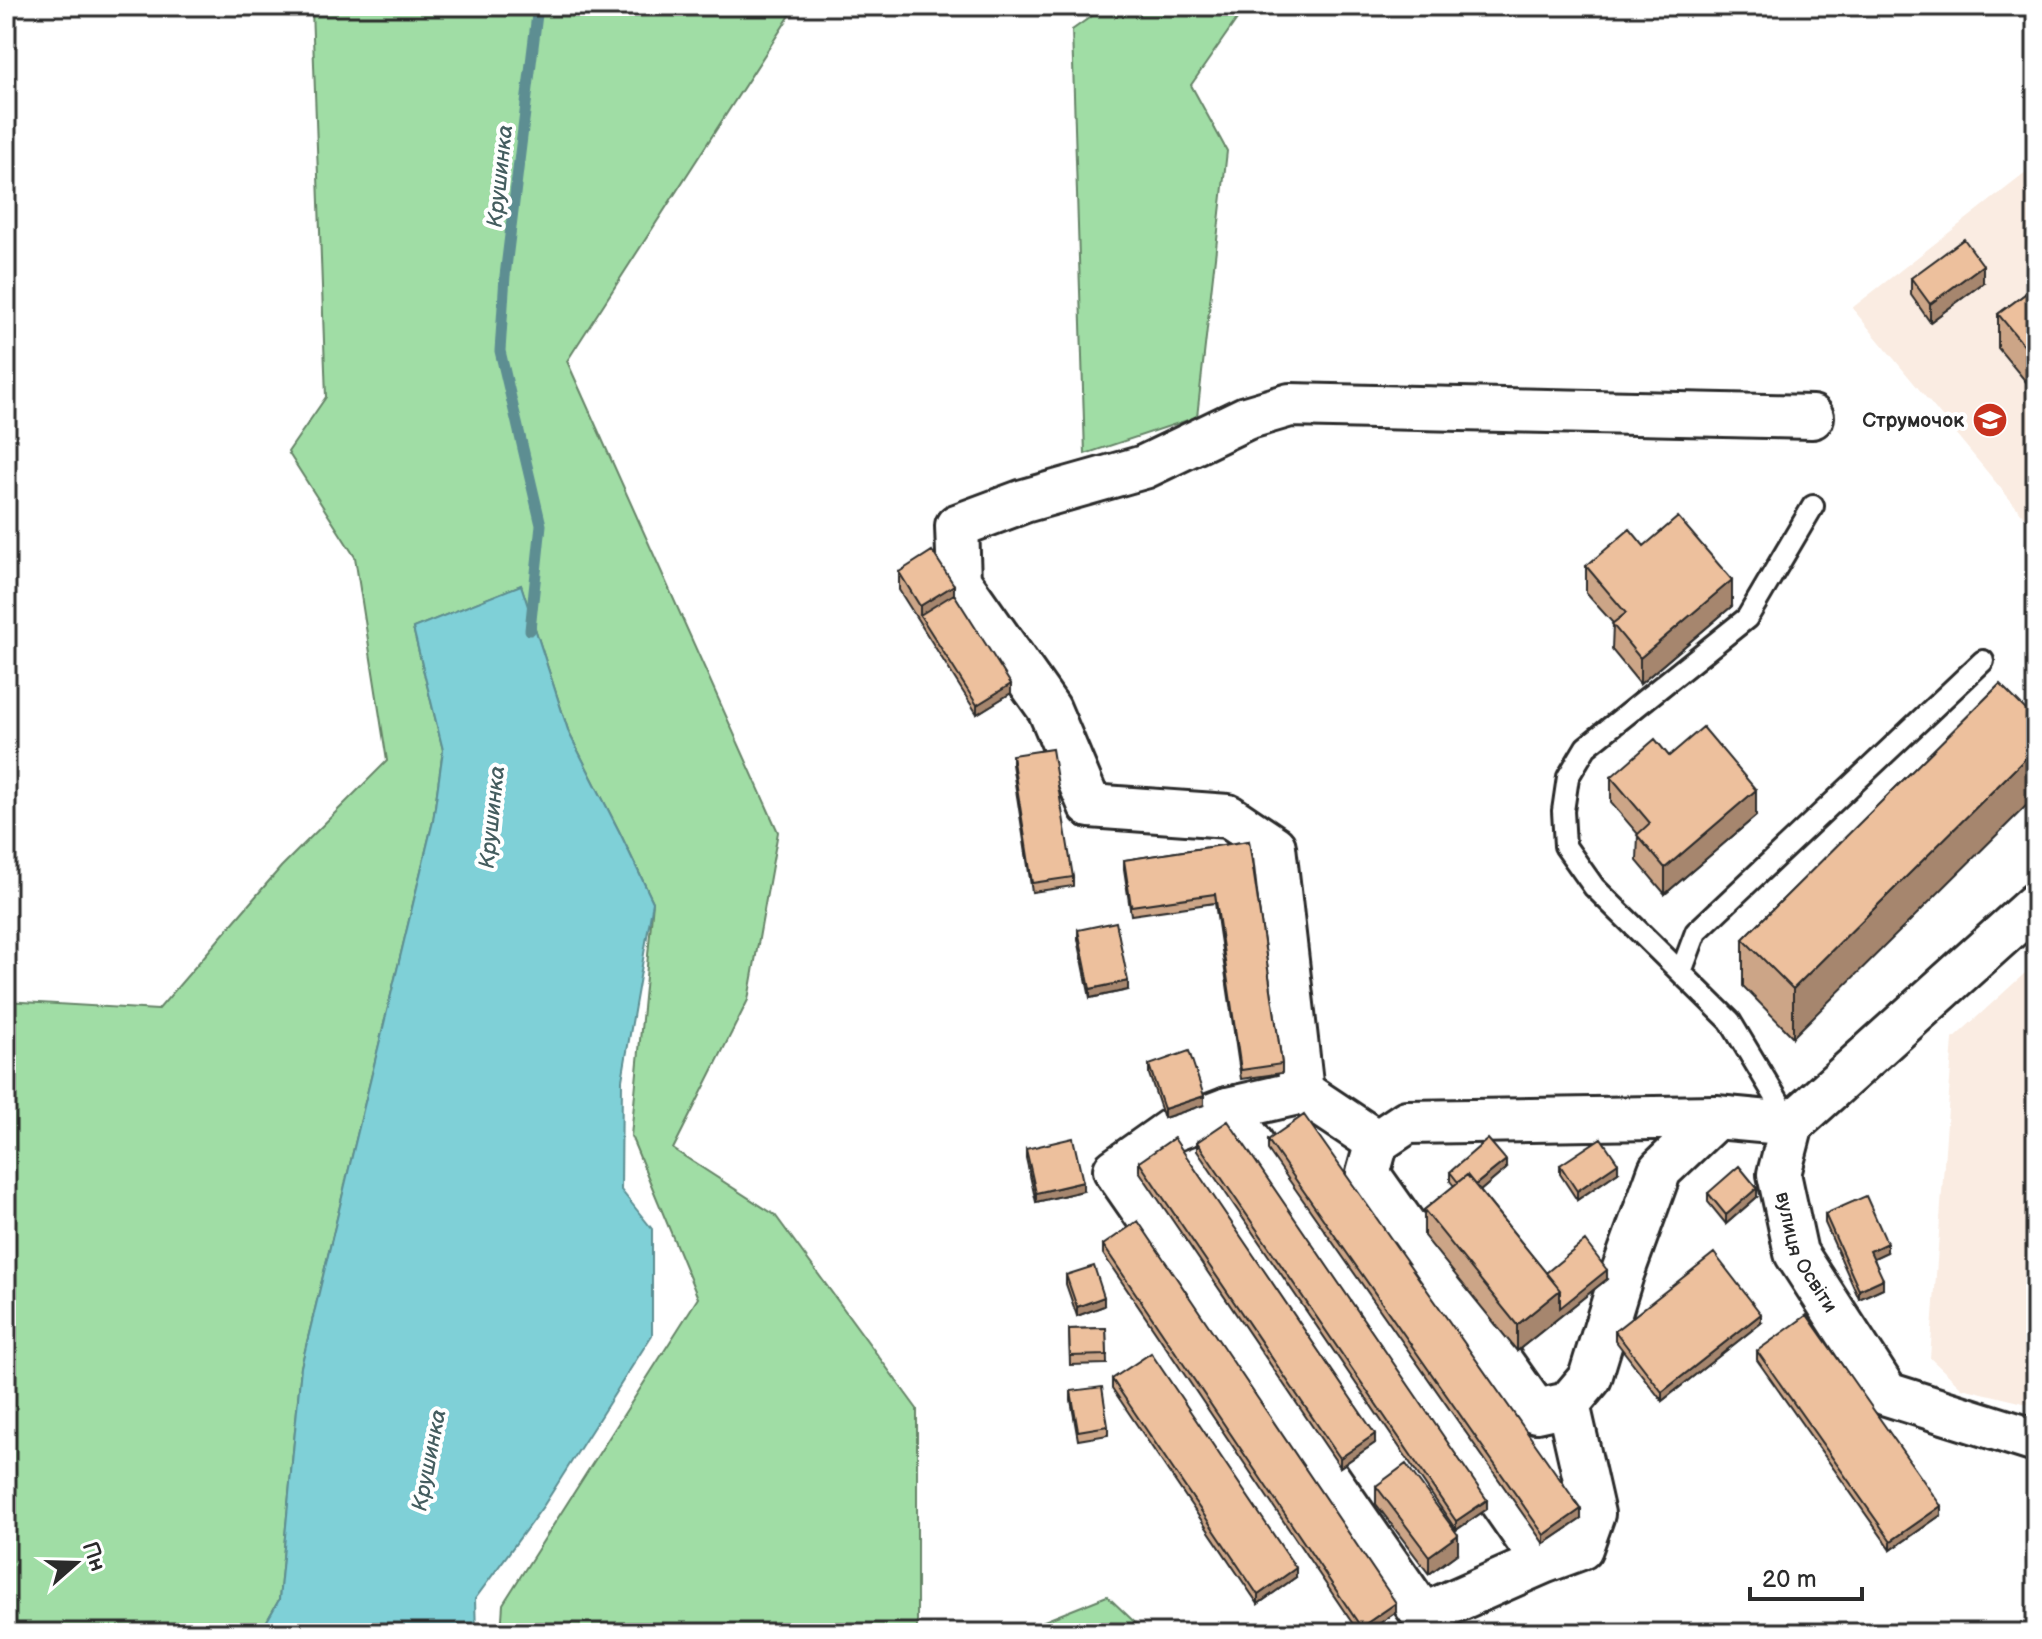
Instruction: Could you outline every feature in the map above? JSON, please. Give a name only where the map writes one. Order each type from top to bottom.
[{"type":"street","points":[[1302,1092],[1274,847],[1228,816],[1090,806],[1049,709],[959,581],[957,526],[1024,501],[1144,467],[1246,418],[1290,405],[1812,417]]},
{"type":"street","points":[[1716,1117],[1660,1170],[1622,1274],[1590,1378],[1568,1404],[1536,1411],[1368,1174],[1377,1142],[1407,1122],[1716,1117],[1792,1124],[2036,904]]},
{"type":"street","points":[[1377,1142],[1302,1092],[1228,1109],[1170,1131],[1115,1170],[1423,1615],[1581,1548],[1593,1514],[1568,1404]]},
{"type":"street","points":[[1228,1109],[1543,1562]]},
{"type":"street","name":"вулиця Освіти","points":[[1792,1124],[1779,1174],[1796,1253],[1887,1394],[2036,1441]]},
{"type":"lane","points":[[1792,1124],[1730,1021],[1594,887],[1565,846],[1563,811],[1568,777],[1586,747],[1747,618],[1813,506]]},
{"type":"lane","points":[[1681,972],[1696,932],[1983,661]]},
{"type":"shaded area","name":"Струмочок","points":[[2036,165],[2036,531],[1852,308]]},
{"type":"shaded area","points":[[2036,963],[2036,1406],[1962,1388],[1930,1358],[1953,1039]]},
{"type":"green space","points":[[315,6],[796,6],[567,361],[778,832],[748,1000],[673,1149],[775,1215],[917,1409],[917,1633],[501,1633],[503,1604],[698,1298],[631,1136],[653,902],[569,733],[521,585],[413,628],[443,750],[433,821],[301,1367],[279,1600],[260,1633],[6,1633],[6,1001],[158,1010],[281,867],[387,761],[355,557],[288,452],[326,397],[312,9]]},
{"type":"green space","points":[[1106,6],[1246,6],[1191,85],[1227,151],[1197,417],[1085,454],[1072,30]]},
{"type":"green space","points":[[1107,1596],[1146,1633],[1014,1633]]},
{"type":"water","points":[[521,585],[569,733],[653,902],[622,1080],[621,1190],[652,1229],[652,1335],[544,1505],[475,1599],[476,1633],[260,1633],[279,1600],[301,1367],[433,821],[443,750],[413,628]]},
{"type":"building","points":[[1964,239],[1983,265],[1930,304],[1911,278]]},
{"type":"building","points":[[2036,286],[2036,360],[1998,314]]},
{"type":"building","points":[[1678,517],[1732,580],[1640,658],[1612,624],[1626,613],[1586,566],[1630,529],[1644,546]]},
{"type":"building","points":[[932,551],[954,585],[920,606],[899,572]]},
{"type":"building","points":[[954,594],[1011,684],[977,705],[920,615]]},
{"type":"building","points":[[2000,684],[2036,720],[2036,748],[1793,989],[1743,939]]},
{"type":"building","points":[[1703,727],[1756,790],[1665,868],[1637,835],[1650,823],[1611,777],[1655,739],[1669,756]]},
{"type":"building","points":[[1052,749],[1073,877],[1032,883],[1012,755]]},
{"type":"building","points":[[1249,841],[1282,1064],[1241,1070],[1215,894],[1131,906],[1124,860]]},
{"type":"building","points":[[1116,922],[1128,981],[1090,989],[1078,930]]},
{"type":"building","points":[[1189,1051],[1204,1096],[1164,1109],[1149,1065]]},
{"type":"building","points":[[1304,1115],[1581,1509],[1544,1535],[1268,1140]]},
{"type":"building","points":[[1228,1121],[1487,1500],[1456,1521],[1197,1142]]},
{"type":"building","points":[[1073,1138],[1083,1182],[1036,1193],[1026,1149]]},
{"type":"building","points":[[1174,1138],[1375,1434],[1340,1458],[1139,1162]]},
{"type":"building","points":[[1601,1138],[1618,1163],[1577,1191],[1560,1165]]},
{"type":"building","points":[[1488,1139],[1506,1160],[1475,1185],[1467,1175],[1458,1182],[1450,1172]]},
{"type":"building","points":[[1739,1166],[1757,1188],[1726,1215],[1708,1193]]},
{"type":"building","points":[[1467,1175],[1560,1290],[1517,1325],[1424,1210]]},
{"type":"building","points":[[1866,1196],[1887,1243],[1870,1251],[1883,1279],[1859,1290],[1825,1214]]},
{"type":"building","points":[[1138,1221],[1396,1603],[1361,1627],[1103,1245]]},
{"type":"building","points":[[1585,1241],[1607,1270],[1560,1308],[1560,1290],[1546,1273]]},
{"type":"building","points":[[1714,1253],[1761,1314],[1662,1392],[1615,1331]]},
{"type":"building","points":[[1094,1266],[1104,1297],[1077,1307],[1066,1275]]},
{"type":"building","points":[[1807,1315],[1941,1506],[1891,1541],[1757,1351]]},
{"type":"building","points":[[1106,1328],[1107,1355],[1070,1356],[1069,1329]]},
{"type":"building","points":[[1151,1353],[1296,1568],[1258,1595],[1112,1379]]},
{"type":"building","points":[[1102,1387],[1108,1426],[1078,1431],[1071,1391]]},
{"type":"building","points":[[1406,1464],[1458,1535],[1429,1556],[1376,1486]]},
{"type":"waterway","name":"Крушинка","points":[[530,630],[541,525],[500,351],[505,276],[538,6]]},
{"type":"place","name":"Струмочок","points":[[1990,420]]}]
